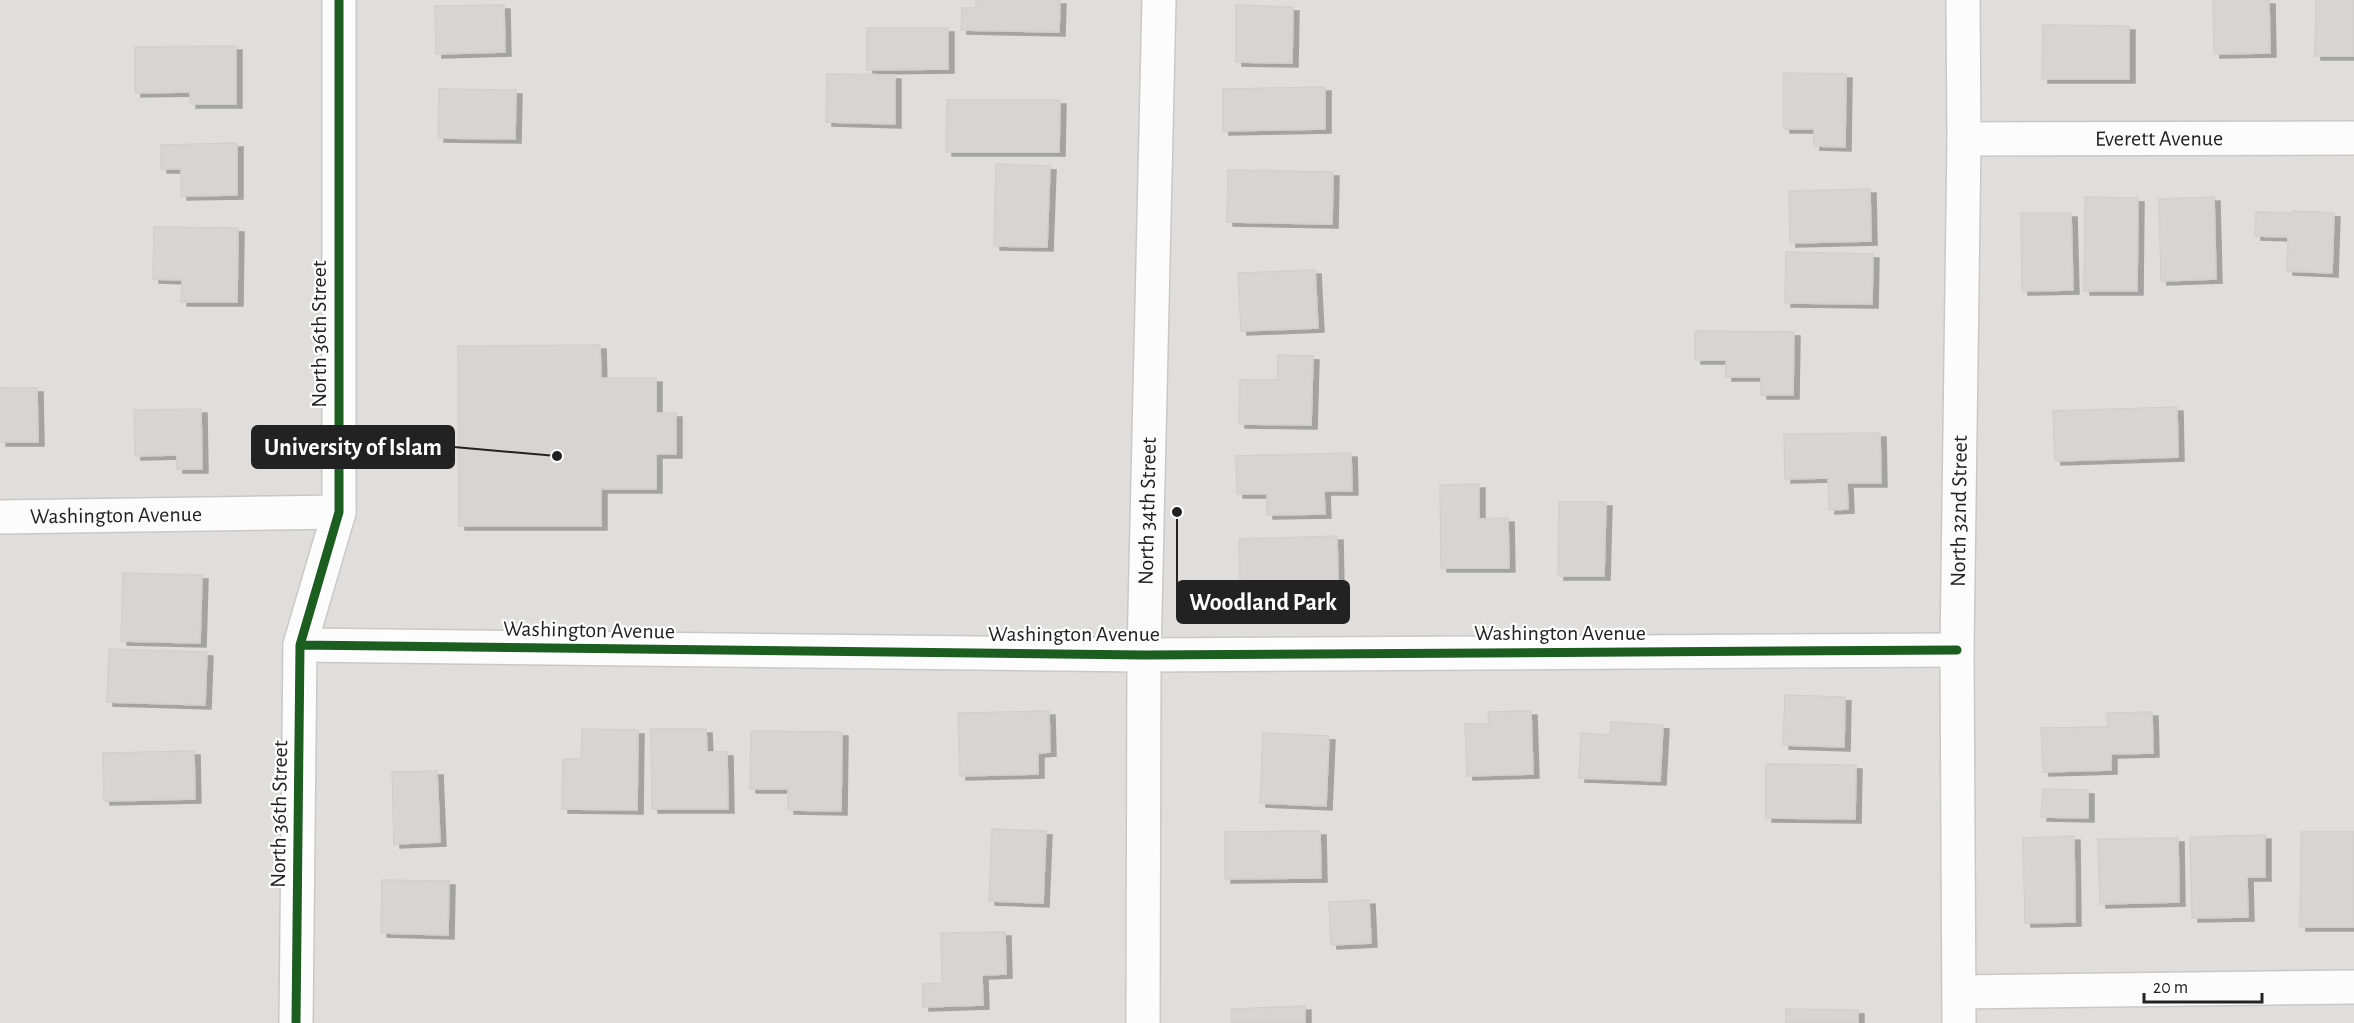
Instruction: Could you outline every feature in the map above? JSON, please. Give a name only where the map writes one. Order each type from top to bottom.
[{"type":"street","name":"North 36th Street","points":[[296,1023],[300,645],[339,512],[339,0]]},
{"type":"street","name":"North 34th Street","points":[[1143,1023],[1144,655],[1159,0]]},
{"type":"street","name":"North 32nd Street","points":[[1959,1008],[1957,650],[1964,139],[1963,0]]},
{"type":"street","name":"Everett Avenue","points":[[1964,139],[2354,138]]},
{"type":"street","name":"Washington Avenue","points":[[0,517],[339,512]]},
{"type":"street","name":"Washington Avenue","points":[[300,645],[1144,655],[1957,650]]},
{"type":"street","points":[[1959,1008],[2354,987]]},
{"type":"shaded area","points":[[0,0],[2354,0],[2354,1023],[0,1023]]},
{"type":"building","points":[[976,0],[1060,0],[1059,32],[961,30],[962,8],[976,8]]},
{"type":"building","points":[[2213,0],[2269,0],[2270,53],[2214,54]]},
{"type":"building","points":[[2316,0],[2354,0],[2354,56],[2315,56]]},
{"type":"building","points":[[504,5],[505,52],[436,54],[435,6]]},
{"type":"building","points":[[1236,5],[1293,7],[1292,63],[1236,62]]},
{"type":"building","points":[[2043,25],[2129,26],[2129,79],[2042,79]]},
{"type":"building","points":[[867,28],[948,28],[948,69],[867,70]]},
{"type":"building","points":[[236,46],[236,104],[190,104],[190,92],[135,93],[135,47]]},
{"type":"building","points":[[1784,73],[1846,74],[1845,147],[1814,146],[1814,129],[1784,129]]},
{"type":"building","points":[[827,74],[895,75],[895,124],[826,122]]},
{"type":"building","points":[[1325,87],[1325,129],[1223,131],[1223,89]]},
{"type":"building","points":[[439,89],[516,90],[515,139],[438,138]]},
{"type":"building","points":[[947,100],[1060,100],[1059,152],[946,152]]},
{"type":"building","points":[[237,143],[237,195],[181,196],[181,169],[161,169],[161,145]]},
{"type":"building","points":[[996,164],[1050,166],[1047,247],[994,246]]},
{"type":"building","points":[[1228,170],[1333,172],[1332,224],[1227,222]]},
{"type":"building","points":[[1870,189],[1871,241],[1790,243],[1789,191]]},
{"type":"building","points":[[2085,197],[2138,198],[2137,291],[2084,291]]},
{"type":"building","points":[[2214,197],[2216,279],[2161,281],[2159,199]]},
{"type":"building","points":[[2293,211],[2334,213],[2332,273],[2287,271],[2288,237],[2255,236],[2256,212],[2293,213]]},
{"type":"building","points":[[2021,213],[2071,213],[2073,290],[2022,291]]},
{"type":"building","points":[[154,227],[238,228],[237,302],[181,302],[182,280],[153,279]]},
{"type":"building","points":[[1786,252],[1873,254],[1872,304],[1785,303]]},
{"type":"building","points":[[1315,270],[1318,328],[1241,331],[1238,273]]},
{"type":"building","points":[[1695,331],[1794,332],[1793,395],[1761,395],[1761,377],[1726,377],[1726,360],[1695,360]]},
{"type":"building","points":[[600,345],[601,378],[656,378],[656,413],[676,413],[676,454],[656,454],[656,489],[601,489],[601,526],[459,526],[458,346]]},
{"type":"building","points":[[1278,355],[1313,356],[1311,425],[1239,424],[1240,380],[1278,380]]},
{"type":"building","points":[[0,388],[37,388],[38,442],[0,442]]},
{"type":"building","points":[[2177,407],[2178,457],[2055,461],[2053,411]]},
{"type":"building","points":[[201,409],[202,469],[177,469],[177,455],[135,456],[134,410]]},
{"type":"building","points":[[1880,433],[1881,483],[1847,483],[1848,509],[1829,510],[1828,478],[1785,479],[1784,434]]},
{"type":"building","points":[[1351,453],[1352,491],[1324,491],[1325,514],[1267,515],[1267,494],[1237,494],[1236,456]]},
{"type":"building","points":[[1479,484],[1479,519],[1508,518],[1509,568],[1441,568],[1440,485]]},
{"type":"building","points":[[1559,502],[1606,502],[1604,576],[1558,576]]},
{"type":"building","points":[[1337,536],[1338,582],[1319,582],[1319,603],[1286,604],[1286,582],[1240,582],[1239,539]]},
{"type":"building","points":[[123,573],[202,575],[200,643],[121,641]]},
{"type":"building","points":[[109,649],[207,652],[205,705],[107,702]]},
{"type":"building","points":[[1785,695],[1845,697],[1844,747],[1783,745]]},
{"type":"building","points":[[1049,711],[1050,752],[1038,753],[1038,774],[960,776],[958,713]]},
{"type":"building","points":[[1531,711],[1533,774],[1467,776],[1465,724],[1489,724],[1488,712]]},
{"type":"building","points":[[2152,712],[2153,753],[2111,754],[2111,770],[2043,772],[2041,728],[2108,727],[2107,713]]},
{"type":"building","points":[[1611,722],[1663,725],[1660,781],[1579,778],[1581,733],[1610,735]]},
{"type":"building","points":[[582,729],[638,730],[637,810],[562,809],[563,759],[581,759]]},
{"type":"building","points":[[651,729],[706,729],[707,752],[727,752],[728,809],[652,809]]},
{"type":"building","points":[[751,731],[842,732],[841,811],[788,810],[788,789],[750,789]]},
{"type":"building","points":[[1263,733],[1329,736],[1326,806],[1260,803]]},
{"type":"building","points":[[194,751],[195,799],[104,801],[103,753]]},
{"type":"building","points":[[1766,764],[1856,765],[1855,819],[1766,818]]},
{"type":"building","points":[[437,771],[440,842],[394,844],[392,772]]},
{"type":"building","points":[[2043,789],[2088,790],[2088,818],[2041,817]]},
{"type":"building","points":[[992,829],[1046,831],[1043,903],[989,901]]},
{"type":"building","points":[[1320,831],[1321,878],[1225,879],[1225,832]]},
{"type":"building","points":[[2301,832],[2354,832],[2354,927],[2300,927]]},
{"type":"building","points":[[2265,835],[2265,877],[2247,877],[2248,917],[2192,918],[2190,837]]},
{"type":"building","points":[[2074,836],[2075,922],[2025,923],[2023,838]]},
{"type":"building","points":[[2178,838],[2179,902],[2100,904],[2098,839]]},
{"type":"building","points":[[382,880],[449,881],[448,935],[381,933]]},
{"type":"building","points":[[1369,900],[1371,943],[1331,945],[1329,902]]},
{"type":"building","points":[[1005,932],[1006,974],[982,975],[983,1005],[923,1007],[923,984],[942,983],[941,933]]},
{"type":"building","points":[[1305,1006],[1305,1023],[1232,1023],[1232,1009]]},
{"type":"building","points":[[1786,1009],[1858,1010],[1858,1023],[1786,1023]]},
{"type":"cycle path","points":[[296,1023],[300,645],[339,512],[339,0]]},
{"type":"cycle path","points":[[300,645],[1144,655],[1957,650]]},
{"type":"place","name":"University of Islam","points":[[557,456]]},
{"type":"place","name":"Woodland Park","points":[[1177,512]]}]
